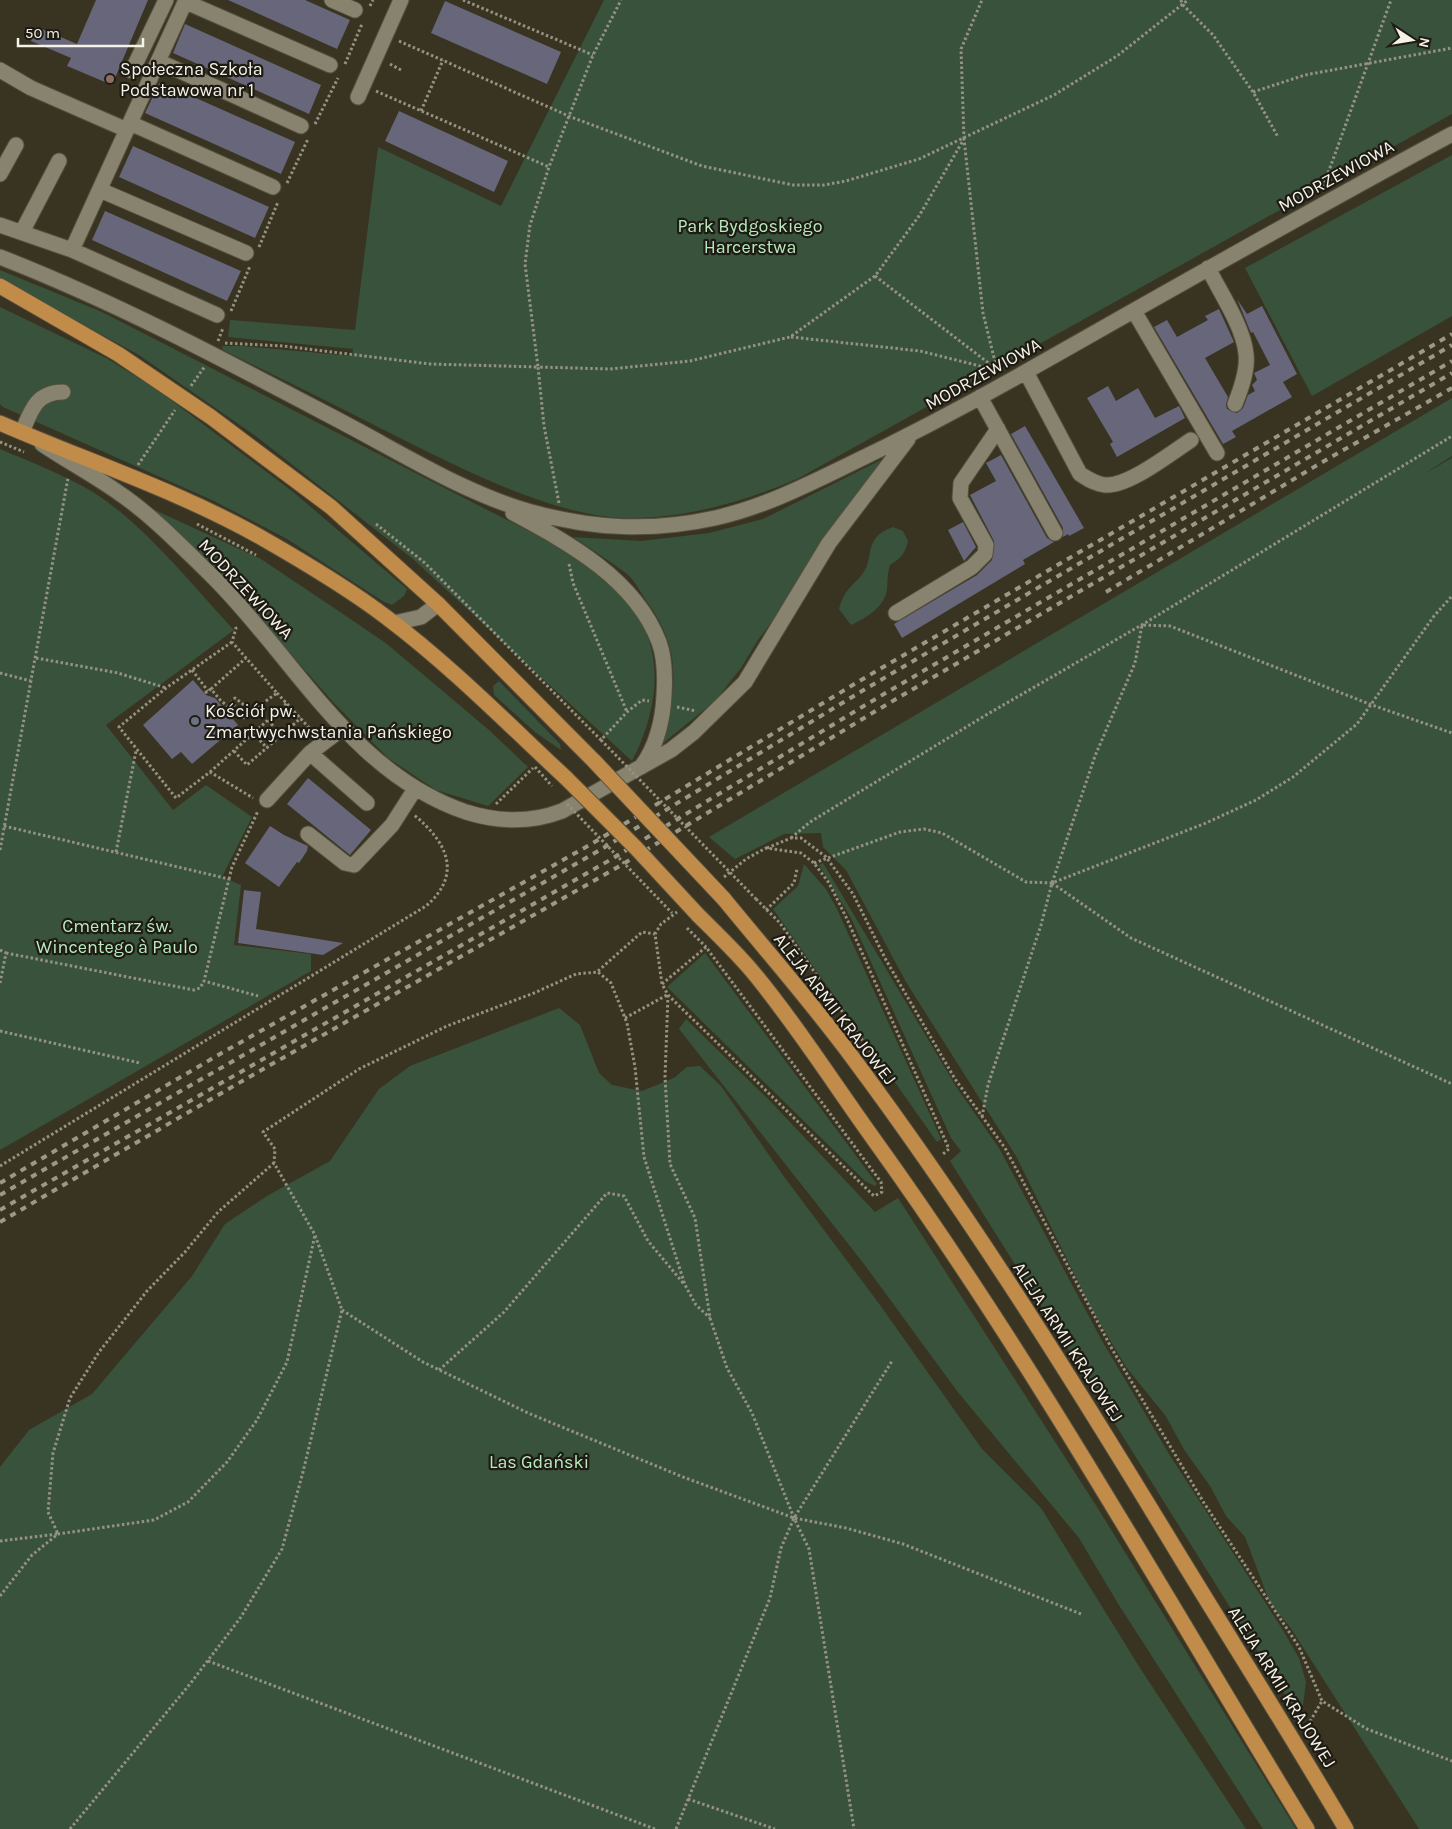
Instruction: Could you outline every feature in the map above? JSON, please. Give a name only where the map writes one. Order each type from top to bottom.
[{"type":"main road","name":"ALEJA ARMII KRAJOWEJ","points":[[0,286],[187,392],[330,506],[438,604],[595,762],[724,899],[855,1060],[944,1186],[1038,1327],[1296,1744],[1346,1829]]},
{"type":"main road","points":[[0,423],[131,475],[261,537],[303,562],[394,623],[470,688],[566,778],[750,968],[789,1017],[930,1217],[1011,1339],[1119,1513],[1205,1663],[1307,1829]]},
{"type":"street","points":[[132,71],[166,0]]},
{"type":"street","points":[[332,0],[363,12]]},
{"type":"street","points":[[358,97],[401,0]]},
{"type":"street","points":[[72,250],[186,1],[338,69]]},
{"type":"street","points":[[158,61],[309,129]]},
{"type":"street","points":[[0,70],[31,88],[280,189]]},
{"type":"street","name":"MODRZEWIOWA","points":[[26,434],[72,465],[119,493],[172,537],[214,578],[284,657],[343,728],[389,771],[415,789],[443,804],[478,816],[496,819],[529,820],[549,816],[562,804],[640,769],[671,750],[694,732],[745,682],[829,543],[910,436],[1316,207],[1452,134]]},
{"type":"street","points":[[0,174],[16,145]]},
{"type":"street","points":[[22,232],[59,161]]},
{"type":"street","points":[[100,190],[251,257]]},
{"type":"street","points":[[0,225],[72,250],[223,319]]},
{"type":"street","points":[[0,256],[69,284],[192,343],[473,491],[577,549],[619,585],[649,624],[659,643],[663,664],[664,704],[657,737],[648,758],[640,769]]},
{"type":"street","points":[[1208,268],[1240,332],[1246,354],[1242,388],[1235,404]]},
{"type":"street","points":[[1134,311],[1217,453]]},
{"type":"street","points":[[1026,372],[1080,474],[1093,482],[1106,485],[1124,481],[1191,440]]},
{"type":"street","points":[[26,434],[32,408],[44,395],[53,392],[63,392]]},
{"type":"street","points":[[980,397],[1056,533]]},
{"type":"street","points":[[896,613],[972,567],[985,554],[986,545],[960,498],[961,483],[998,430]]},
{"type":"street","points":[[473,491],[530,511],[594,526],[657,527],[715,518],[754,507],[801,488],[910,436]]},
{"type":"street","points":[[394,623],[421,617],[438,604]]},
{"type":"street","points":[[261,801],[310,753],[343,728]]},
{"type":"street","points":[[310,753],[367,803]]},
{"type":"street","points":[[308,834],[345,863],[354,866],[392,825],[415,789]]},
{"type":"path","points":[[373,0],[363,12],[338,69],[280,189],[223,319],[217,343],[283,346],[430,364],[610,369],[690,362],[790,337],[920,351],[997,370]]},
{"type":"path","points":[[464,0],[593,55]]},
{"type":"path","points":[[561,511],[544,426],[525,264],[530,226],[549,167],[571,117],[593,55],[621,0]]},
{"type":"path","points":[[982,0],[961,49],[964,138],[982,313],[997,370]]},
{"type":"path","points":[[1181,0],[1182,4],[1213,35],[1253,92],[1278,137]]},
{"type":"path","points":[[396,39],[571,117],[702,166],[793,185],[824,185],[846,182],[919,159],[1054,95],[1117,56],[1188,0]]},
{"type":"path","points":[[1316,207],[1391,0]]},
{"type":"path","points":[[1253,92],[1305,75],[1452,48]]},
{"type":"path","points":[[421,111],[443,60]]},
{"type":"path","points":[[387,63],[401,70]]},
{"type":"path","points":[[376,91],[549,167]]},
{"type":"path","points":[[790,337],[875,276],[919,216],[964,138]]},
{"type":"path","points":[[875,276],[997,370]]},
{"type":"path","points":[[131,475],[208,362]]},
{"type":"path","points":[[739,865],[757,852],[792,838],[810,822],[986,715],[1142,625],[1452,436]]},
{"type":"path","points":[[0,850],[69,473]]},
{"type":"path","points":[[192,521],[258,556]]},
{"type":"path","points":[[814,863],[826,857],[900,832],[924,829],[942,833],[1026,882],[1052,883],[1206,824],[1256,800],[1293,777],[1357,724],[1434,616],[1452,596]]},
{"type":"path","points":[[230,621],[236,628],[232,642],[166,688],[119,727],[176,798],[210,772],[287,703]]},
{"type":"path","points":[[1142,625],[1170,626],[1372,705],[1452,733]]},
{"type":"path","points":[[982,1118],[988,1085],[1041,924],[1052,883],[1095,756],[1135,663],[1142,625]]},
{"type":"path","points":[[192,670],[208,691],[246,720],[249,716],[231,703],[234,698],[252,712],[277,693],[232,642]]},
{"type":"path","points":[[36,658],[118,673],[166,688]]},
{"type":"path","points":[[208,691],[246,658]]},
{"type":"path","points":[[0,673],[31,682]]},
{"type":"path","points":[[627,712],[601,740],[780,923],[886,1074]]},
{"type":"path","points":[[234,750],[247,765],[301,718]]},
{"type":"path","points":[[268,720],[281,735]]},
{"type":"path","points":[[253,733],[267,748]]},
{"type":"path","points":[[116,852],[136,750]]},
{"type":"path","points":[[528,760],[556,791]]},
{"type":"path","points":[[494,805],[535,767]]},
{"type":"path","points":[[0,950],[6,953],[194,990],[200,988],[204,982],[232,867],[261,801],[210,772]]},
{"type":"path","points":[[562,804],[680,920]]},
{"type":"path","points":[[0,1166],[349,955],[426,906],[436,897],[444,884],[448,871],[447,857],[442,844],[421,821],[404,807]]},
{"type":"path","points":[[4,826],[229,879]]},
{"type":"path","points":[[792,838],[801,838],[826,857],[853,894],[886,960],[955,1079],[1005,1148],[1112,1349],[1204,1504],[1299,1647],[1322,1701],[1367,1729],[1452,1761]]},
{"type":"path","points":[[766,848],[801,853],[814,863],[829,883],[847,919],[949,1149],[942,1154],[937,1146]]},
{"type":"path","points":[[766,910],[794,883],[797,869]]},
{"type":"path","points":[[1052,883],[1131,938],[1452,1084]]},
{"type":"path","points":[[666,920],[654,934],[662,984],[668,995],[874,1196],[882,1192],[881,1182],[706,947],[687,927]]},
{"type":"path","points":[[70,1829],[241,1618],[282,1549],[303,1472],[342,1310],[315,1235],[274,1163],[275,1149],[263,1132],[358,1069],[447,1026],[534,993],[576,974],[598,972],[642,932],[654,934]]},
{"type":"path","points":[[662,984],[706,947]]},
{"type":"path","points":[[0,982],[6,953]]},
{"type":"path","points":[[598,972],[611,983],[625,1018],[635,1067],[644,1157],[685,1285]]},
{"type":"path","points":[[204,982],[258,996]]},
{"type":"path","points":[[625,1018],[668,995]]},
{"type":"path","points":[[668,995],[665,1077],[670,1164],[696,1218],[710,1318],[727,1368],[752,1413],[794,1518],[809,1549],[854,1829]]},
{"type":"path","points":[[0,1030],[140,1063]]},
{"type":"path","points":[[58,1534],[48,1512],[53,1454],[70,1398],[99,1352],[147,1291],[185,1252],[218,1212],[274,1163]]},
{"type":"path","points":[[439,1370],[504,1312],[607,1193],[624,1196],[648,1241],[685,1285],[696,1305],[710,1318]]},
{"type":"path","points":[[0,1541],[154,1520],[188,1502],[227,1462],[257,1420],[287,1362],[315,1235]]},
{"type":"path","points":[[342,1310],[423,1362],[439,1370],[528,1413],[683,1477],[794,1518],[846,1528],[903,1544],[1081,1614]]},
{"type":"path","points":[[676,1829],[770,1598],[781,1548],[794,1518],[892,1361]]},
{"type":"path","points":[[0,1596],[32,1555],[58,1534]]},
{"type":"path","points":[[208,1661],[655,1829]]},
{"type":"path","points":[[1296,1744],[1322,1701]]},
{"type":"path","points":[[688,1799],[775,1829]]},
{"type":"green space","name":"Park Bydgoskiego Harcerstwa","points":[[604,0],[1452,0],[1452,114],[799,478],[737,501],[693,512],[649,518],[627,518],[597,515],[565,508],[531,497],[433,455],[223,350],[222,346],[243,346],[352,356],[353,349],[228,337],[230,320],[355,330],[378,147],[501,206]]},
{"type":"green space","points":[[1452,155],[1452,316],[1312,396],[1245,268]]},
{"type":"green space","points":[[0,270],[102,312],[575,555],[613,587],[624,599],[638,617],[648,636],[655,678],[653,699],[641,741],[632,761],[413,559],[257,437],[139,355],[0,279]]},
{"type":"green space","points":[[0,307],[108,359],[159,391],[292,491],[407,589],[404,596],[392,605],[384,602],[287,539],[214,501],[3,407],[0,404]]},
{"type":"green space","points":[[1452,398],[1452,456],[1424,474],[1452,458],[1452,1829],[1419,1829],[1290,1627],[1270,1603],[1245,1537],[1226,1516],[1210,1486],[1185,1451],[1165,1415],[1126,1367],[1091,1308],[1016,1156],[906,982],[846,870],[823,847],[821,833],[784,834],[735,859],[709,837]]},
{"type":"green space","name":"Cmentarz św. Wincentego à Paulo","points":[[0,449],[71,480],[93,492],[112,506],[131,521],[167,556],[234,630],[106,725],[173,810],[206,785],[252,817],[222,877],[241,885],[234,945],[311,954],[311,971],[0,1150]]},
{"type":"green space","points":[[883,459],[816,549],[787,602],[758,640],[741,668],[715,701],[662,744],[671,705],[673,670],[671,654],[659,620],[638,587],[627,574],[573,537],[641,541],[709,533],[763,519]]},
{"type":"green space","points":[[146,506],[261,559],[352,620],[387,644],[489,730],[528,767],[488,806],[436,790],[388,758],[333,702],[259,618]]},
{"type":"green space","points":[[893,527],[903,531],[908,541],[900,558],[890,565],[887,589],[883,601],[874,611],[851,625],[839,609],[843,598],[865,570],[870,550],[876,537]]},
{"type":"green space","points":[[499,681],[560,744],[561,750],[535,732],[494,695],[493,686]]},
{"type":"green space","points":[[823,863],[957,1088],[999,1148],[1101,1339],[1169,1454],[1299,1658],[1306,1682],[1303,1705],[1294,1709],[950,1161],[961,1151],[951,1138],[851,918],[819,865]]},
{"type":"green space","points":[[804,864],[826,889],[837,909],[941,1139],[937,1142],[773,909],[798,886]]},
{"type":"green space","points":[[705,953],[877,1184],[875,1186],[865,1181],[667,987]]},
{"type":"green space","name":"Las Gdański","points":[[559,1008],[580,1025],[599,1073],[612,1085],[642,1091],[674,1078],[687,1067],[700,1066],[721,1086],[785,1178],[880,1305],[982,1449],[1041,1508],[1140,1668],[1246,1829],[0,1829],[0,1467],[29,1430],[92,1394],[192,1276],[225,1224],[267,1196],[330,1161],[379,1089],[410,1066]]},
{"type":"green space","points":[[686,1019],[771,1102],[875,1212],[898,1198],[1097,1507],[1296,1829],[1263,1829],[1117,1602],[1079,1538],[957,1391],[864,1264],[679,1029]]},
{"type":"building","points":[[96,0],[148,0],[112,85],[67,66],[71,58],[31,41],[37,27],[77,44]]},
{"type":"building","points":[[228,0],[305,0],[350,20],[337,49]]},
{"type":"building","points":[[445,1],[561,52],[547,84],[431,33]]},
{"type":"building","points":[[185,24],[321,85],[309,114],[173,53]]},
{"type":"building","points":[[160,82],[295,142],[281,174],[145,113]]},
{"type":"building","points":[[399,111],[508,161],[494,192],[385,141]]},
{"type":"building","points":[[133,146],[269,207],[255,238],[119,177]]},
{"type":"building","points":[[105,211],[241,271],[227,301],[92,240]]},
{"type":"building","points":[[1237,299],[1247,314],[1262,306],[1297,374],[1283,382],[1292,397],[1232,431],[1236,437],[1223,444],[1154,327],[1167,320],[1177,337],[1208,320],[1205,316],[1219,309],[1234,342],[1205,358],[1228,397],[1227,409],[1237,413],[1243,408],[1248,395],[1255,391],[1252,385],[1257,380],[1254,373],[1270,365],[1253,332],[1251,333]]},
{"type":"building","points":[[1108,386],[1116,401],[1138,388],[1155,418],[1179,406],[1185,418],[1117,457],[1110,444],[1113,442],[1087,398]]},
{"type":"building","points":[[1025,426],[1084,528],[1069,536],[1068,534],[1063,537],[1063,528],[1011,434]]},
{"type":"building","points":[[1001,455],[1047,538],[1054,542],[1023,560],[1025,564],[902,638],[894,624],[977,575],[992,560],[994,541],[970,495],[996,481],[986,463]]},
{"type":"building","points":[[963,522],[976,547],[964,561],[948,530]]},
{"type":"building","name":"Kościół pw. Zmartwychwstania Pańskiego","points":[[193,680],[206,695],[215,698],[238,725],[192,764],[181,752],[172,759],[143,725]]},
{"type":"building","points":[[308,778],[371,830],[350,855],[287,804]]},
{"type":"building","points":[[270,826],[308,846],[299,863],[297,862],[279,887],[245,863]]},
{"type":"building","points":[[244,890],[261,892],[256,929],[343,943],[323,955],[238,943]]},
{"type":"railway","points":[[0,1183],[220,1054],[593,843],[856,683],[1452,334]]},
{"type":"railway","points":[[0,1195],[600,850],[862,691],[1452,345]]},
{"type":"railway","points":[[0,1210],[610,860],[867,704],[1452,361]]},
{"type":"railway","points":[[0,1222],[237,1084],[618,867],[874,712],[1452,373]]},
{"type":"railway","points":[[1106,592],[1319,464],[1452,388]]},
{"type":"place","name":"Społeczna Szkoła Podstawowa nr 1","points":[[110,79]]},
{"type":"place","name":"Kościół pw. Zmartwychwstania Pańskiego","points":[[195,721]]}]
